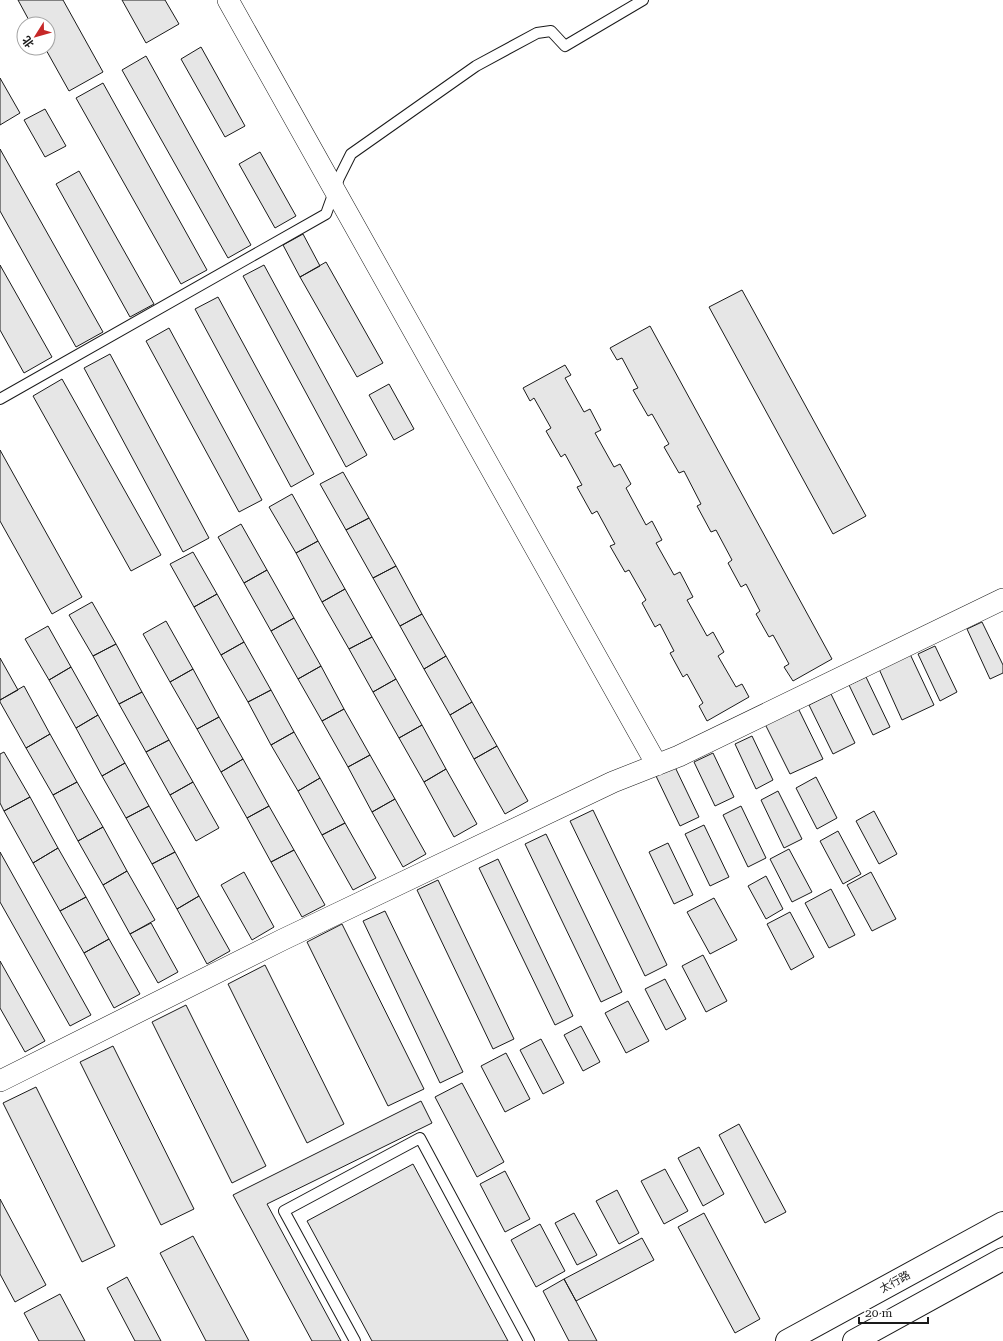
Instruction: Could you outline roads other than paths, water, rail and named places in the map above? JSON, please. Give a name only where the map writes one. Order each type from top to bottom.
[{"type":"highway","name":"太行路","points":[[787,1341],[1003,1223]]},
{"type":"highway","points":[[854,1341],[1003,1259]]},
{"type":"street","points":[[228,0],[657,765]]},
{"type":"street","points":[[0,1081],[296,933],[613,782],[679,756],[1003,599]]},
{"type":"lane","points":[[0,399],[326,214],[339,178],[351,154],[476,66],[537,33],[551,31],[565,46],[643,0]]},
{"type":"lane","points":[[355,1341],[284,1211],[420,1138],[529,1341]]}]
